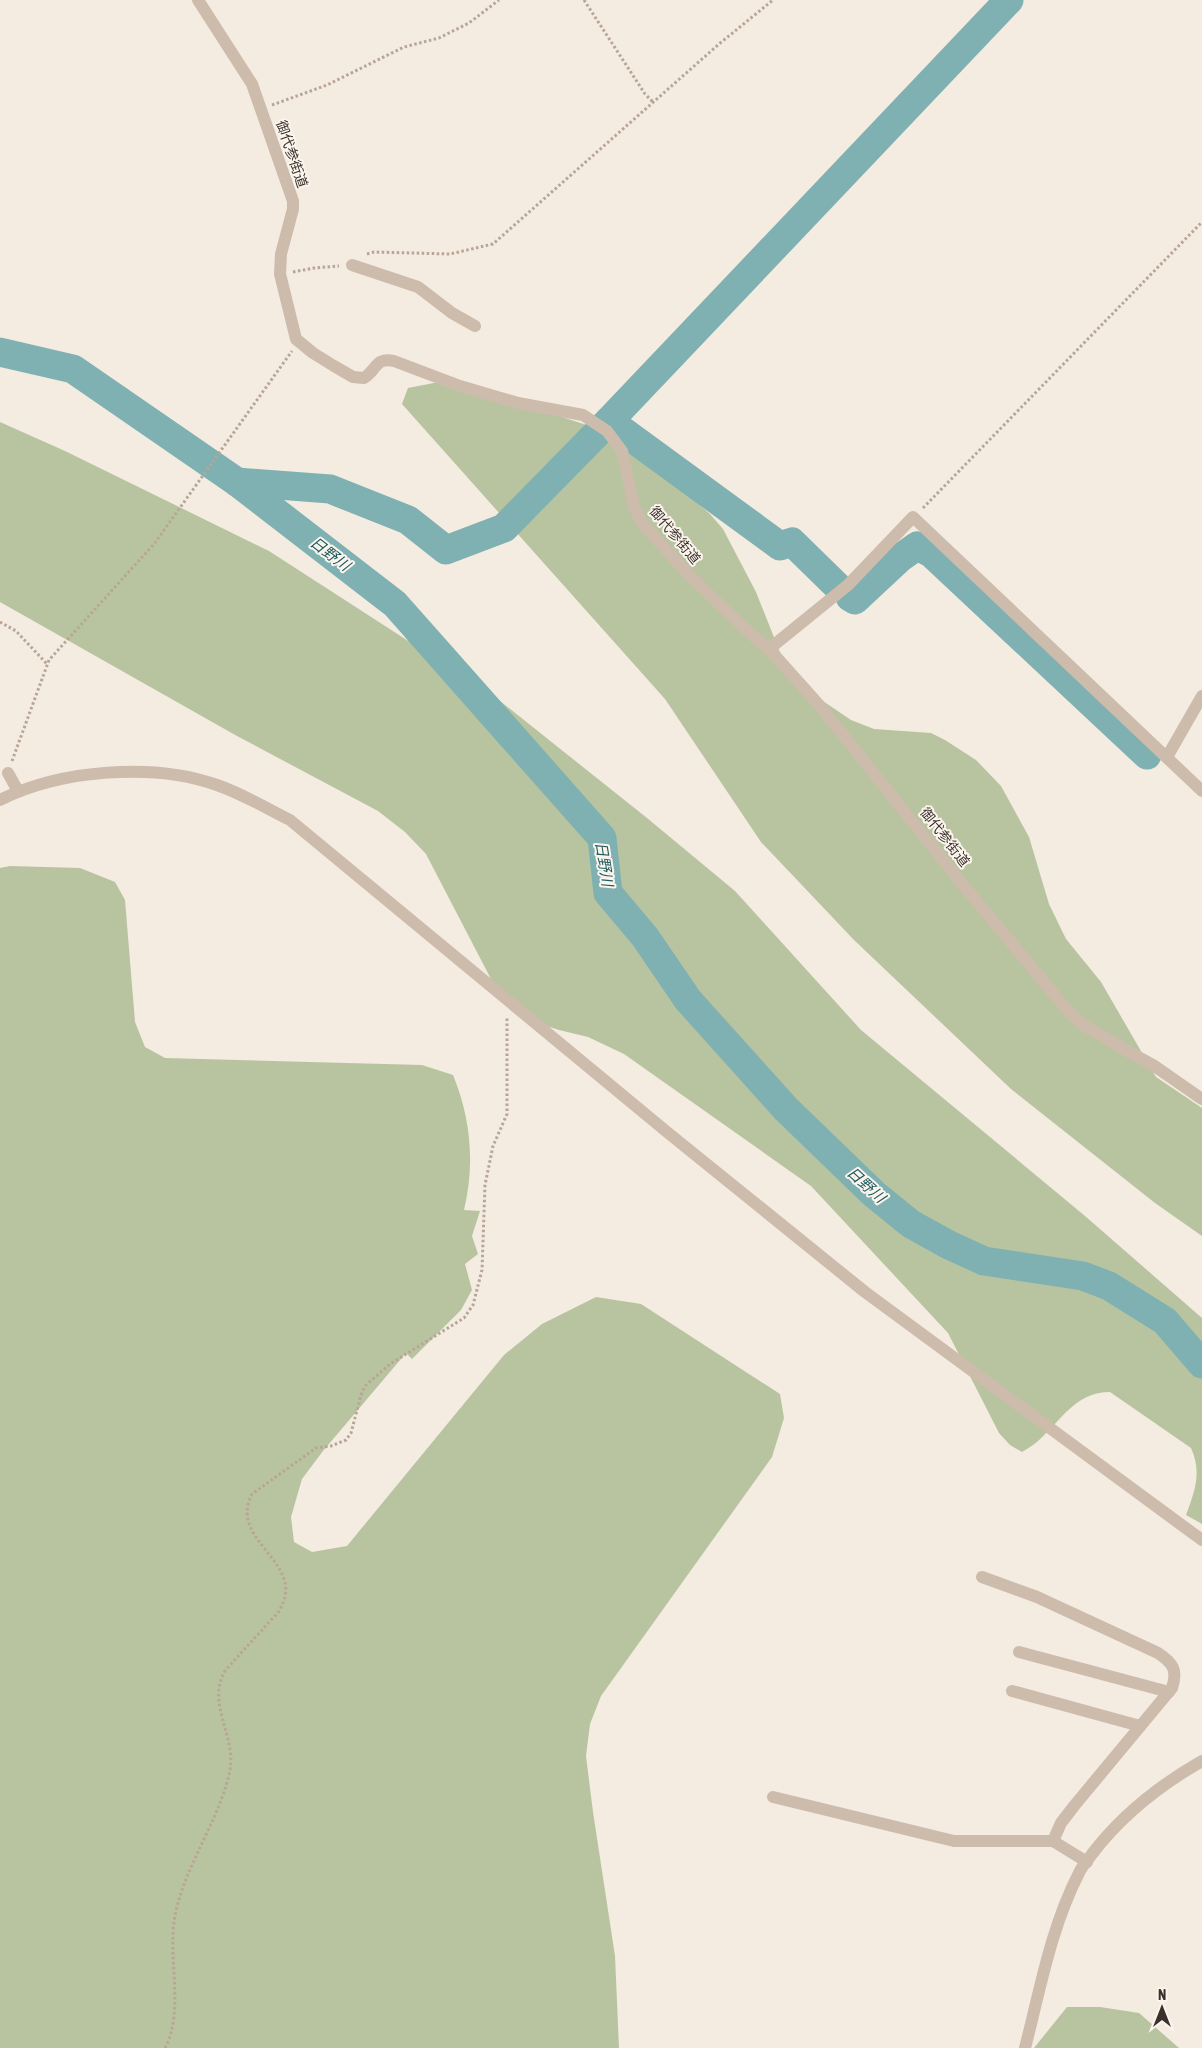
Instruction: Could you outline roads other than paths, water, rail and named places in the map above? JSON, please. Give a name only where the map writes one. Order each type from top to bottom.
[{"type":"street","name":"御代参街道","points":[[198,0],[252,84],[293,201],[293,209],[281,254],[280,274],[296,339],[313,353],[353,377],[364,378],[378,363],[387,360],[394,361],[460,386],[518,403],[583,415],[607,431],[622,451],[634,506],[641,522],[689,575],[769,649],[820,706],[959,880],[1068,1011],[1082,1024],[1153,1065],[1202,1099]]},
{"type":"street","points":[[352,264],[418,287],[452,314],[475,326]]},
{"type":"street","points":[[769,649],[848,585],[913,517],[1201,789]]},
{"type":"street","points":[[1167,757],[1202,696]]},
{"type":"street","points":[[0,800],[18,791],[66,778],[106,772],[166,774],[216,784],[241,794],[297,825],[507,997],[667,1132],[865,1292],[1202,1540]]},
{"type":"street","points":[[8,773],[18,791]]},
{"type":"street","points":[[982,1577],[1037,1597],[1158,1653],[1169,1660],[1174,1670],[1174,1682],[1169,1692],[1061,1823],[1053,1841]]},
{"type":"street","points":[[1019,1652],[1169,1692]]},
{"type":"street","points":[[1012,1691],[1140,1726]]},
{"type":"street","points":[[1025,2048],[1065,1904],[1079,1872],[1104,1838],[1139,1804],[1202,1761]]},
{"type":"street","points":[[773,1797],[954,1841],[1053,1841],[1087,1862]]},
{"type":"waterway","points":[[237,482],[330,489],[408,520],[446,550],[504,528],[609,421],[1009,0]]},
{"type":"waterway","name":"日野川","points":[[0,352],[73,369],[237,482],[395,604],[602,838],[608,893],[645,937],[688,1000],[786,1109],[874,1194],[911,1224],[949,1245],[984,1261],[1083,1276],[1109,1286],[1165,1321],[1202,1364]]},
{"type":"waterway","points":[[609,421],[780,546],[792,542],[838,587]]},
{"type":"waterway","points":[[850,597],[855,600],[900,558],[917,546],[931,553],[1147,755]]}]
